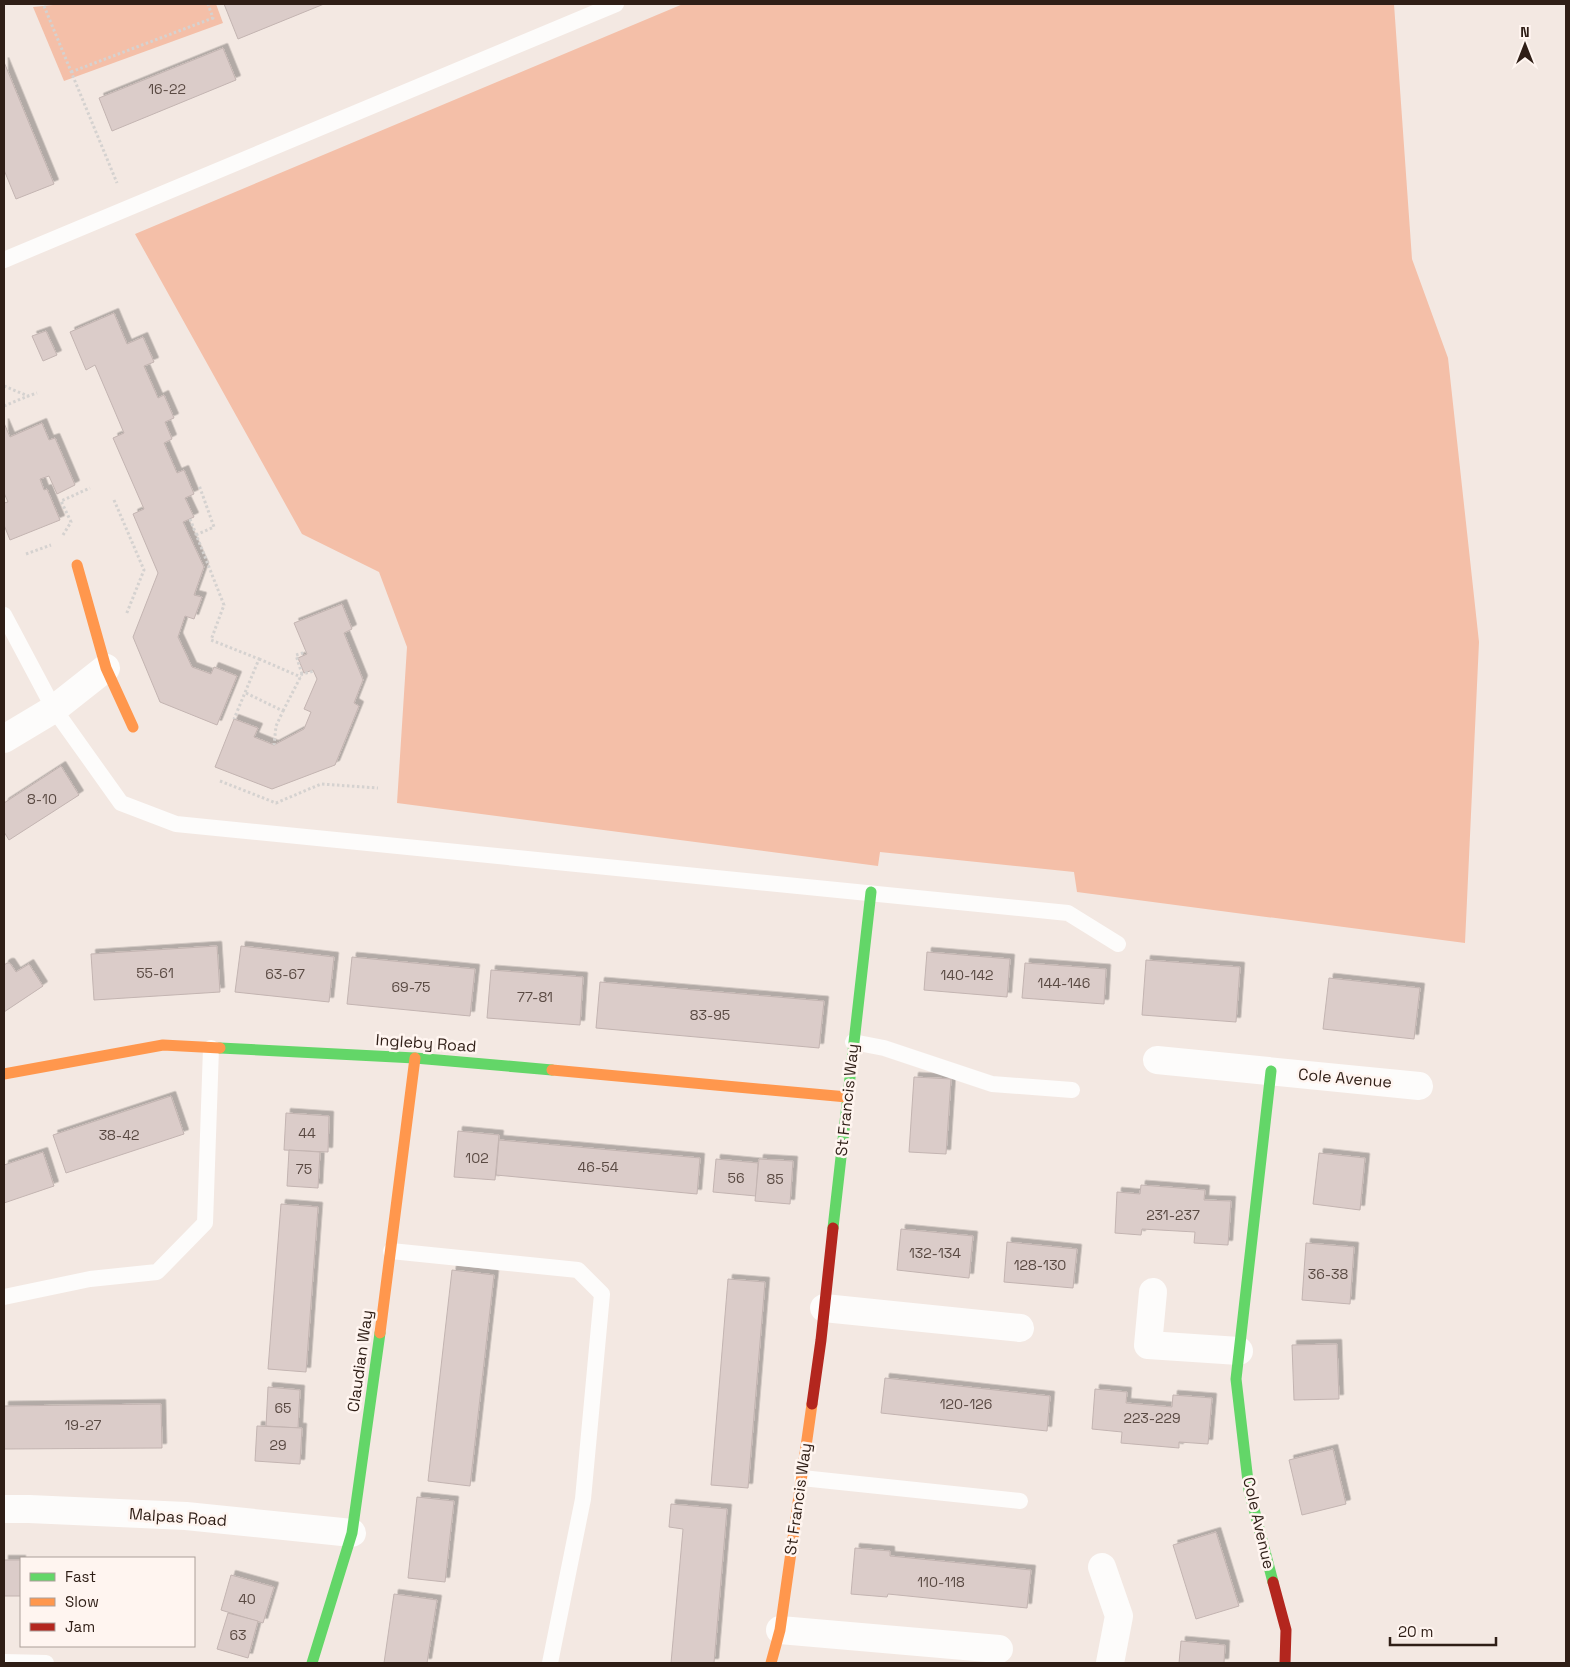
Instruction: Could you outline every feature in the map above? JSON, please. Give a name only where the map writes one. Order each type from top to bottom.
[{"type":"street","points":[[77,565],[106,668],[133,727]]},
{"type":"street","points":[[4,739],[54,709],[106,668]]},
{"type":"street","name":"St Francis Way","points":[[771,1663],[780,1630],[802,1478],[824,1308],[846,1097],[871,892]]},
{"type":"street","name":"Ingleby Road","points":[[4,1074],[163,1045],[415,1058],[846,1097]]},
{"type":"street","name":"Claudian Way","points":[[312,1663],[352,1533],[391,1251],[415,1058]]},
{"type":"street","name":"Cole Avenue","points":[[1157,1060],[1419,1086]]},
{"type":"street","name":"Cole Avenue","points":[[1271,1071],[1236,1379],[1248,1490],[1286,1630],[1285,1663]]},
{"type":"street","points":[[1153,1292],[1148,1345],[1239,1351]]},
{"type":"street","points":[[824,1308],[1020,1328]]},
{"type":"street","name":"Malpas Road","points":[[4,1510],[29,1509],[186,1516],[352,1533]]},
{"type":"street","points":[[1102,1567],[1119,1616],[1110,1663]]},
{"type":"street","points":[[780,1630],[999,1649]]},
{"type":"lane","points":[[4,260],[616,4]]},
{"type":"lane","points":[[4,615],[54,709],[121,803],[176,824],[1068,913],[1118,944]]},
{"type":"lane","points":[[853,1042],[884,1048],[992,1084],[1072,1090]]},
{"type":"lane","points":[[4,1297],[90,1279],[157,1272],[205,1223],[211,1048]]},
{"type":"lane","points":[[391,1251],[578,1270],[602,1294],[583,1499],[550,1663]]},
{"type":"lane","points":[[802,1478],[1020,1501]]},
{"type":"lane","points":[[4,1662],[46,1663]]},
{"type":"path","points":[[71,72],[213,18],[208,4]]},
{"type":"path","points":[[44,6],[127,208]]},
{"type":"path","points":[[4,386],[28,396]]},
{"type":"path","points":[[4,406],[37,393]]},
{"type":"path","points":[[196,535],[214,527],[199,485]]},
{"type":"path","points":[[26,554],[59,542],[71,522],[61,501],[90,488]]},
{"type":"path","points":[[114,500],[144,570],[122,624]]},
{"type":"path","points":[[190,519],[224,605],[212,640],[302,676],[314,672]]},
{"type":"path","points":[[274,745],[276,726],[302,676],[296,656],[306,652]]},
{"type":"path","points":[[234,719],[259,659]]},
{"type":"path","points":[[246,693],[283,711]]},
{"type":"path","points":[[220,781],[276,803],[321,784],[378,788]]},
{"type":"shaded area","points":[[63,4],[216,4],[223,23],[64,81],[33,7]]},
{"type":"shaded area","points":[[683,4],[1394,4],[1412,259],[1448,358],[1479,642],[1465,943],[1077,892],[1074,872],[880,852],[878,866],[397,803],[407,647],[379,572],[302,534],[135,234]]},
{"type":"building","points":[[224,4],[324,4],[238,39]]},
{"type":"building","points":[[223,48],[236,80],[112,131],[99,98]]},
{"type":"building","points":[[4,62],[54,184],[16,199],[4,170]]},
{"type":"building","points":[[114,313],[127,344],[143,337],[154,362],[144,366],[158,398],[164,395],[174,418],[165,422],[172,439],[164,443],[177,473],[184,470],[194,494],[185,498],[194,517],[183,522],[204,567],[194,595],[202,597],[194,619],[185,616],[178,637],[192,667],[211,674],[214,667],[237,676],[217,725],[160,702],[133,637],[158,573],[133,514],[144,509],[113,438],[124,433],[95,365],[86,370],[70,332]]},
{"type":"building","points":[[46,331],[57,355],[43,361],[32,336]]},
{"type":"building","points":[[4,423],[10,437],[42,423],[49,440],[55,438],[75,485],[57,494],[49,476],[40,479],[44,490],[47,489],[60,520],[10,540],[4,525],[4,503],[8,502],[4,493]]},
{"type":"building","points":[[342,604],[352,629],[344,633],[363,680],[354,703],[359,706],[335,765],[272,789],[215,767],[234,719],[258,728],[254,737],[274,745],[304,729],[311,712],[304,709],[317,679],[313,670],[304,673],[298,658],[307,654],[294,623]]},
{"type":"building","points":[[61,766],[79,795],[9,840],[4,832],[4,803]]},
{"type":"building","points":[[217,946],[220,992],[94,1000],[91,954]]},
{"type":"building","points":[[241,946],[334,957],[329,1002],[235,992]]},
{"type":"building","points":[[927,952],[1010,959],[1007,997],[924,990]]},
{"type":"building","points":[[352,957],[475,969],[470,1016],[347,1004]]},
{"type":"building","points":[[1146,960],[1240,967],[1236,1022],[1142,1015]]},
{"type":"building","points":[[10,963],[16,972],[29,964],[43,986],[4,1012],[4,965]]},
{"type":"building","points":[[1025,963],[1106,969],[1104,1004],[1022,998]]},
{"type":"building","points":[[491,970],[583,977],[580,1025],[487,1018]]},
{"type":"building","points":[[1329,978],[1420,988],[1414,1039],[1323,1029]]},
{"type":"building","points":[[600,982],[824,1001],[819,1048],[596,1028]]},
{"type":"building","points":[[914,1077],[951,1079],[946,1154],[909,1152]]},
{"type":"building","points":[[171,1096],[184,1134],[66,1173],[53,1135]]},
{"type":"building","points":[[286,1113],[329,1116],[328,1152],[284,1150]]},
{"type":"building","points":[[458,1131],[499,1135],[495,1180],[454,1177]]},
{"type":"building","points":[[499,1140],[700,1158],[697,1194],[496,1175]]},
{"type":"building","points":[[289,1150],[320,1152],[318,1188],[287,1186]]},
{"type":"building","points":[[43,1152],[54,1186],[4,1203],[4,1165]]},
{"type":"building","points":[[1319,1153],[1365,1158],[1360,1210],[1313,1204]]},
{"type":"building","points":[[716,1159],[758,1163],[756,1196],[713,1192]]},
{"type":"building","points":[[759,1159],[793,1161],[790,1204],[755,1201]]},
{"type":"building","points":[[1141,1185],[1205,1190],[1204,1200],[1231,1201],[1228,1245],[1194,1243],[1195,1232],[1142,1229],[1141,1235],[1115,1233],[1117,1192],[1140,1194]]},
{"type":"building","points":[[281,1204],[318,1207],[306,1372],[268,1369]]},
{"type":"building","points":[[901,1229],[973,1236],[969,1278],[897,1270]]},
{"type":"building","points":[[1007,1242],[1077,1249],[1073,1288],[1004,1282]]},
{"type":"building","points":[[1306,1243],[1354,1247],[1350,1304],[1302,1300]]},
{"type":"building","points":[[452,1270],[494,1275],[470,1486],[428,1481]]},
{"type":"building","points":[[728,1279],[765,1282],[748,1488],[711,1485]]},
{"type":"building","points":[[1337,1344],[1339,1399],[1294,1400],[1292,1345]]},
{"type":"building","points":[[885,1378],[1050,1396],[1047,1431],[881,1413]]},
{"type":"building","points":[[268,1387],[300,1390],[298,1428],[266,1426]]},
{"type":"building","points":[[1095,1389],[1127,1392],[1126,1403],[1172,1407],[1173,1395],[1212,1398],[1208,1444],[1179,1442],[1179,1448],[1121,1443],[1122,1432],[1092,1429]]},
{"type":"building","points":[[161,1404],[162,1448],[4,1449],[4,1406]]},
{"type":"building","points":[[257,1426],[302,1428],[300,1464],[255,1461]]},
{"type":"building","points":[[1333,1449],[1346,1504],[1302,1515],[1289,1460]]},
{"type":"building","points":[[417,1497],[454,1501],[445,1582],[408,1578]]},
{"type":"building","points":[[671,1504],[727,1509],[714,1663],[671,1663],[683,1529],[669,1527]]},
{"type":"building","points":[[1216,1532],[1239,1606],[1196,1619],[1173,1545]]},
{"type":"building","points":[[855,1548],[890,1551],[890,1556],[1031,1570],[1027,1608],[888,1594],[887,1597],[851,1594]]},
{"type":"building","points":[[4,1560],[20,1560],[20,1596],[4,1596]]},
{"type":"building","points":[[231,1575],[274,1587],[263,1623],[221,1610]]},
{"type":"building","points":[[394,1594],[437,1600],[427,1663],[384,1663]]},
{"type":"building","points":[[228,1613],[258,1621],[248,1658],[217,1649]]},
{"type":"building","points":[[1181,1641],[1225,1645],[1224,1663],[1179,1663]]},
{"type":"traffic: fast","points":[[833,1228],[871,892]]},
{"type":"traffic: fast","points":[[220,1048],[415,1058],[552,1070]]},
{"type":"traffic: fast","points":[[1271,1071],[1236,1379],[1249,1490],[1273,1582]]},
{"type":"traffic: fast","points":[[312,1663],[352,1533],[380,1333]]},
{"type":"traffic: slow","points":[[77,565],[106,668],[133,727]]},
{"type":"traffic: slow","points":[[4,1074],[163,1045],[220,1048]]},
{"type":"traffic: slow","points":[[380,1333],[415,1058]]},
{"type":"traffic: slow","points":[[552,1070],[847,1097]]},
{"type":"traffic: slow","points":[[771,1663],[780,1630],[812,1404]]},
{"type":"traffic: jam","points":[[812,1404],[833,1228]]},
{"type":"traffic: jam","points":[[1273,1582],[1286,1630],[1285,1663]]}]
